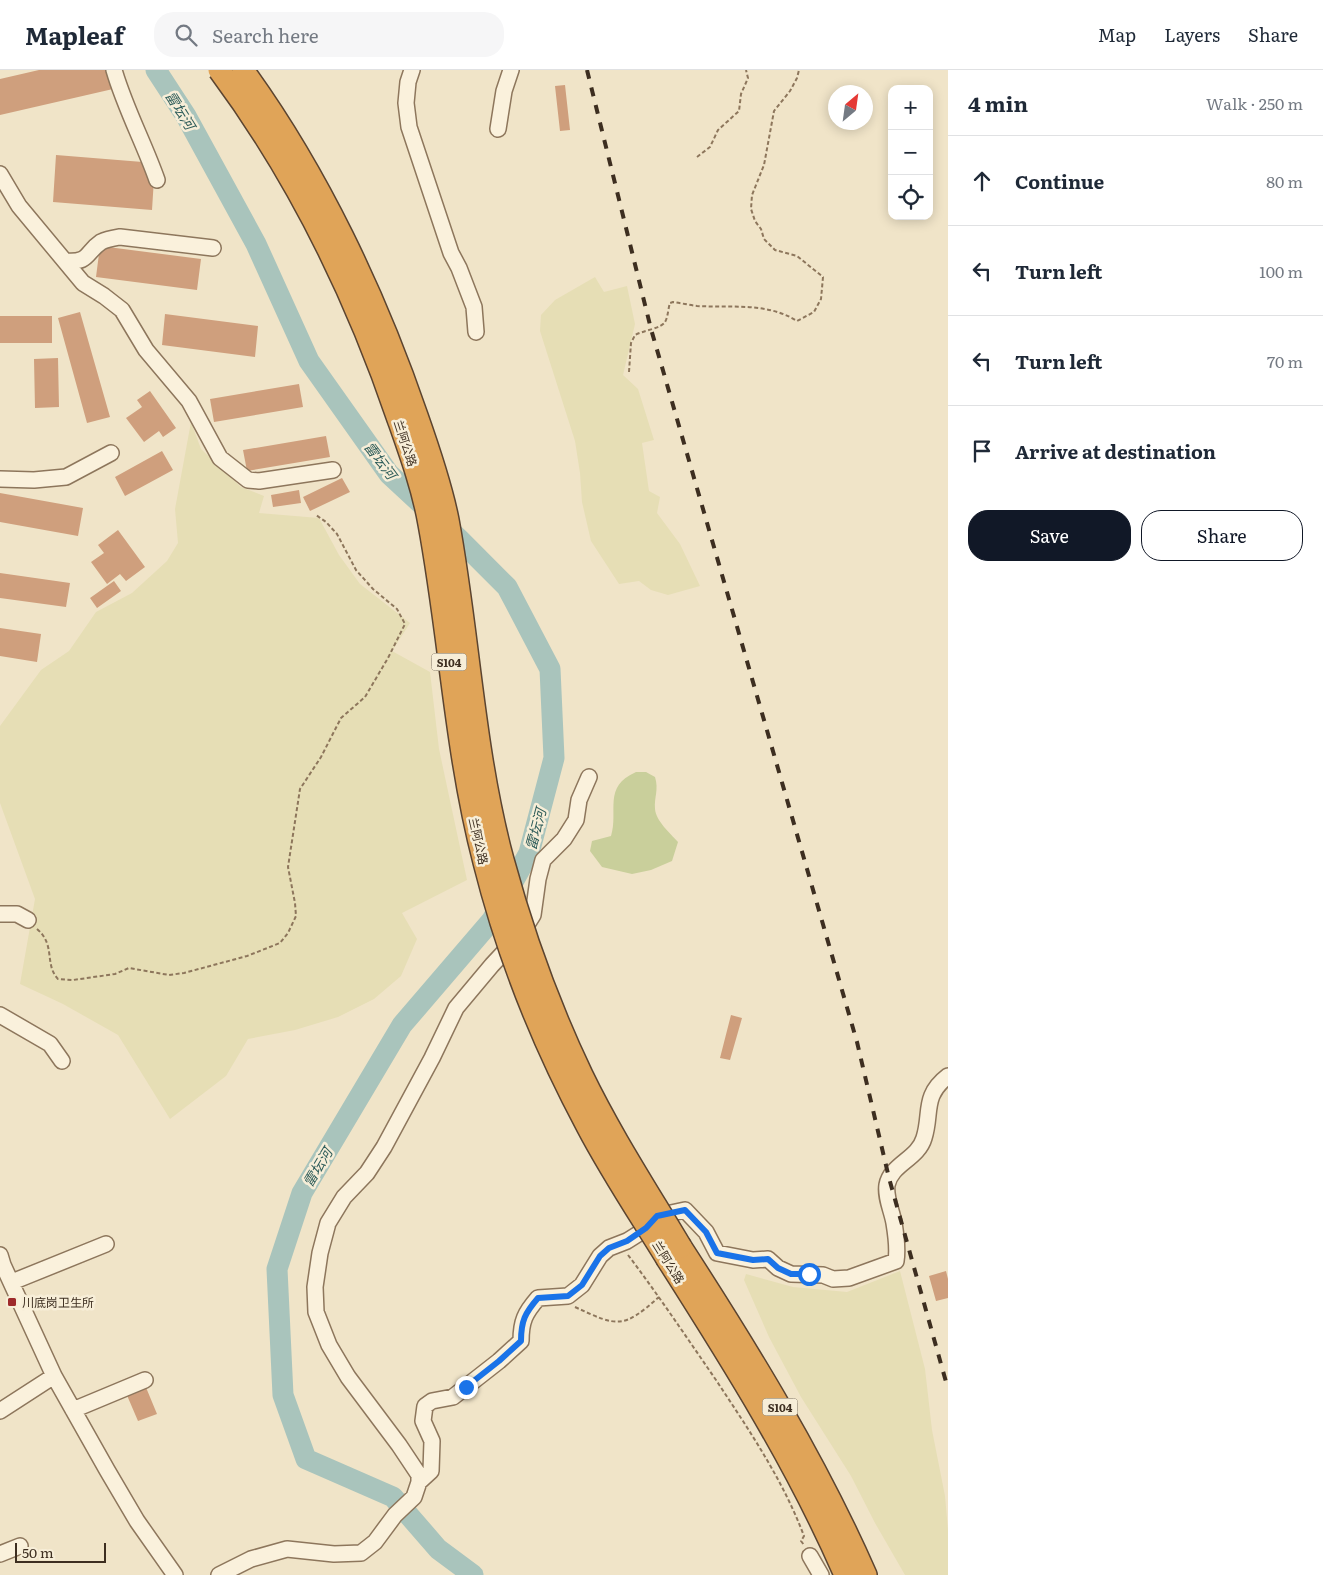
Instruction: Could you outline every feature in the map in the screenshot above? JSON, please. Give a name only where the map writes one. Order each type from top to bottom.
[{"type":"highway","name":"兰阿公路","points":[[219,70],[267,140],[316,228],[359,318],[379,366],[405,439],[429,522],[463,767],[483,861],[499,916],[527,997],[566,1085],[610,1166],[739,1337],[798,1438],[836,1510],[866,1575]]},
{"type":"highway","name":"兰阿公路","points":[[242,70],[283,130],[333,219],[377,311],[409,392],[448,518],[482,764],[491,810],[514,902],[545,990],[583,1077],[626,1156],[723,1348],[782,1448],[819,1519],[845,1575]]},
{"type":"street","points":[[114,70],[120,91],[157,180]]},
{"type":"street","points":[[412,70],[408,82],[406,103],[409,127],[452,253],[474,307],[476,332]]},
{"type":"street","points":[[498,129],[504,91],[511,70]]},
{"type":"street","points":[[0,174],[19,206],[83,283],[122,310],[146,350],[189,401],[220,458],[248,480],[260,482],[333,470]]},
{"type":"street","points":[[65,261],[77,262],[91,254],[100,243],[120,237],[214,248]]},
{"type":"street","points":[[0,479],[34,480],[66,477],[111,453]]},
{"type":"street","points":[[420,1482],[419,1475],[348,1377],[329,1345],[316,1312],[315,1287],[322,1245],[328,1223],[344,1197],[367,1173],[384,1147],[432,1058],[456,1008],[492,965],[522,934],[533,915],[538,879],[543,860],[564,839],[576,820],[579,800],[589,777]]},
{"type":"street","points":[[0,914],[16,914],[28,920]]},
{"type":"street","points":[[0,1015],[50,1044],[62,1061]]},
{"type":"street","points":[[219,1575],[251,1559],[287,1549],[334,1554],[361,1553],[375,1542],[395,1515],[414,1497],[420,1482],[431,1471],[432,1441],[424,1421],[425,1406],[432,1401],[453,1397],[499,1361],[521,1341],[521,1325],[529,1309],[538,1298],[568,1296],[582,1285],[600,1256],[609,1248],[620,1244],[646,1228],[657,1216],[685,1210],[706,1232],[717,1253],[753,1260],[768,1259],[778,1268],[791,1274],[823,1275],[834,1279],[849,1278],[896,1261],[894,1223],[886,1187],[889,1178],[917,1152],[924,1138],[929,1107],[934,1091],[948,1076]]},
{"type":"street","points":[[12,1282],[106,1244]]},
{"type":"street","points":[[0,1255],[54,1376],[106,1470],[137,1521],[175,1575]]},
{"type":"street","points":[[0,1411],[54,1376]]},
{"type":"street","points":[[73,1410],[144,1380]]},
{"type":"street","points":[[0,1554],[20,1546]]},
{"type":"street","points":[[810,1556],[821,1575]]},
{"type":"path","points":[[697,157],[710,147],[718,130],[739,111],[741,94],[748,78],[746,70]]},
{"type":"path","points":[[629,372],[631,344],[635,335],[662,326],[666,320],[670,303],[673,302],[695,305],[747,306],[788,315],[797,321],[814,312],[821,299],[823,277],[796,256],[775,250],[764,239],[762,229],[751,209],[752,195],[764,165],[774,111],[798,78],[799,70]]},
{"type":"path","points":[[28,920],[45,935],[49,945],[52,973],[58,979],[66,980],[115,974],[129,968],[169,975],[184,973],[247,956],[280,943],[288,933],[296,916],[288,867],[300,789],[321,757],[341,718],[365,697],[406,624],[397,609],[373,590],[356,570],[337,534],[326,522],[316,515]]},
{"type":"path","points":[[620,1244],[659,1297],[752,1434],[795,1513],[804,1536],[801,1541],[810,1556]]},
{"type":"path","points":[[568,1296],[574,1306],[604,1320],[625,1322],[640,1314],[659,1297]]},
{"type":"shaded area","points":[[595,277],[604,292],[627,286],[635,324],[623,375],[638,389],[654,440],[642,443],[649,491],[660,497],[657,513],[680,544],[700,586],[668,595],[651,590],[639,581],[619,584],[591,541],[582,502],[575,441],[540,331],[541,315],[555,300]]},
{"type":"shaded area","points":[[191,422],[201,449],[241,487],[264,496],[259,513],[319,518],[339,555],[360,584],[410,623],[392,651],[430,672],[439,749],[467,880],[402,913],[417,939],[401,976],[374,999],[338,1017],[295,1030],[248,1039],[226,1076],[170,1119],[118,1035],[63,1004],[20,984],[35,899],[0,803],[0,726],[41,670],[69,651],[96,612],[132,593],[167,561],[178,543],[175,509]]},
{"type":"shaded area","points":[[900,1271],[925,1369],[932,1430],[945,1496],[948,1530],[948,1575],[905,1575],[851,1476],[801,1397],[769,1337],[744,1280],[746,1274],[793,1287],[847,1292]]},
{"type":"green space","points":[[636,772],[646,772],[655,777],[657,786],[656,813],[664,827],[678,842],[672,861],[651,870],[632,874],[602,867],[590,851],[592,841],[611,836],[615,792],[625,778]]},
{"type":"building","points":[[39,70],[109,70],[113,89],[0,115],[0,79]]},
{"type":"building","points":[[565,85],[570,130],[560,131],[555,86]]},
{"type":"building","points":[[56,155],[155,163],[152,210],[53,202]]},
{"type":"building","points":[[100,246],[201,259],[197,290],[96,277]]},
{"type":"building","points":[[80,312],[110,417],[87,423],[58,318]]},
{"type":"building","points":[[165,314],[258,326],[255,357],[162,345]]},
{"type":"building","points":[[0,316],[52,316],[52,343],[0,343]]},
{"type":"building","points":[[58,358],[59,407],[35,408],[34,359]]},
{"type":"building","points":[[299,384],[303,407],[214,422],[210,399]]},
{"type":"building","points":[[150,391],[176,428],[163,437],[159,431],[144,442],[126,418],[142,407],[137,400]]},
{"type":"building","points":[[326,436],[330,457],[247,471],[243,450]]},
{"type":"building","points":[[162,451],[173,470],[125,496],[115,477]]},
{"type":"building","points":[[342,478],[350,492],[310,511],[303,497]]},
{"type":"building","points":[[299,490],[301,503],[273,507],[271,495]]},
{"type":"building","points":[[0,493],[83,508],[78,536],[0,522]]},
{"type":"building","points":[[118,530],[145,567],[126,581],[120,574],[107,584],[91,562],[104,553],[98,545]]},
{"type":"building","points":[[0,573],[70,583],[66,607],[0,598]]},
{"type":"building","points":[[114,581],[121,591],[97,608],[90,598]]},
{"type":"building","points":[[0,628],[41,634],[37,662],[0,656]]},
{"type":"building","points":[[731,1015],[742,1018],[730,1060],[720,1058]]},
{"type":"building","points":[[946,1271],[948,1298],[936,1301],[929,1276]]},
{"type":"building","points":[[145,1385],[157,1414],[138,1421],[126,1393]]},
{"type":"waterway","name":"雷坛河","points":[[156,70],[186,116],[256,244],[309,361],[389,474],[507,587],[550,669],[554,758],[529,853],[492,920],[402,1025],[302,1193],[277,1269],[283,1395],[306,1459],[393,1497],[438,1549],[473,1575]]},
{"type":"railway","points":[[587,70],[651,329],[857,1042],[889,1178],[948,1389]]},
{"type":"place","name":"川底岗卫生所","points":[[12,1302]]},
{"type":"route","points":[[466,1387],[521,1341],[521,1325],[529,1309],[538,1298],[568,1296],[582,1285],[600,1256],[609,1248],[627,1241],[646,1228],[657,1216],[685,1210],[706,1232],[717,1253],[753,1260],[768,1259],[778,1268],[791,1274],[809,1274]]}]
